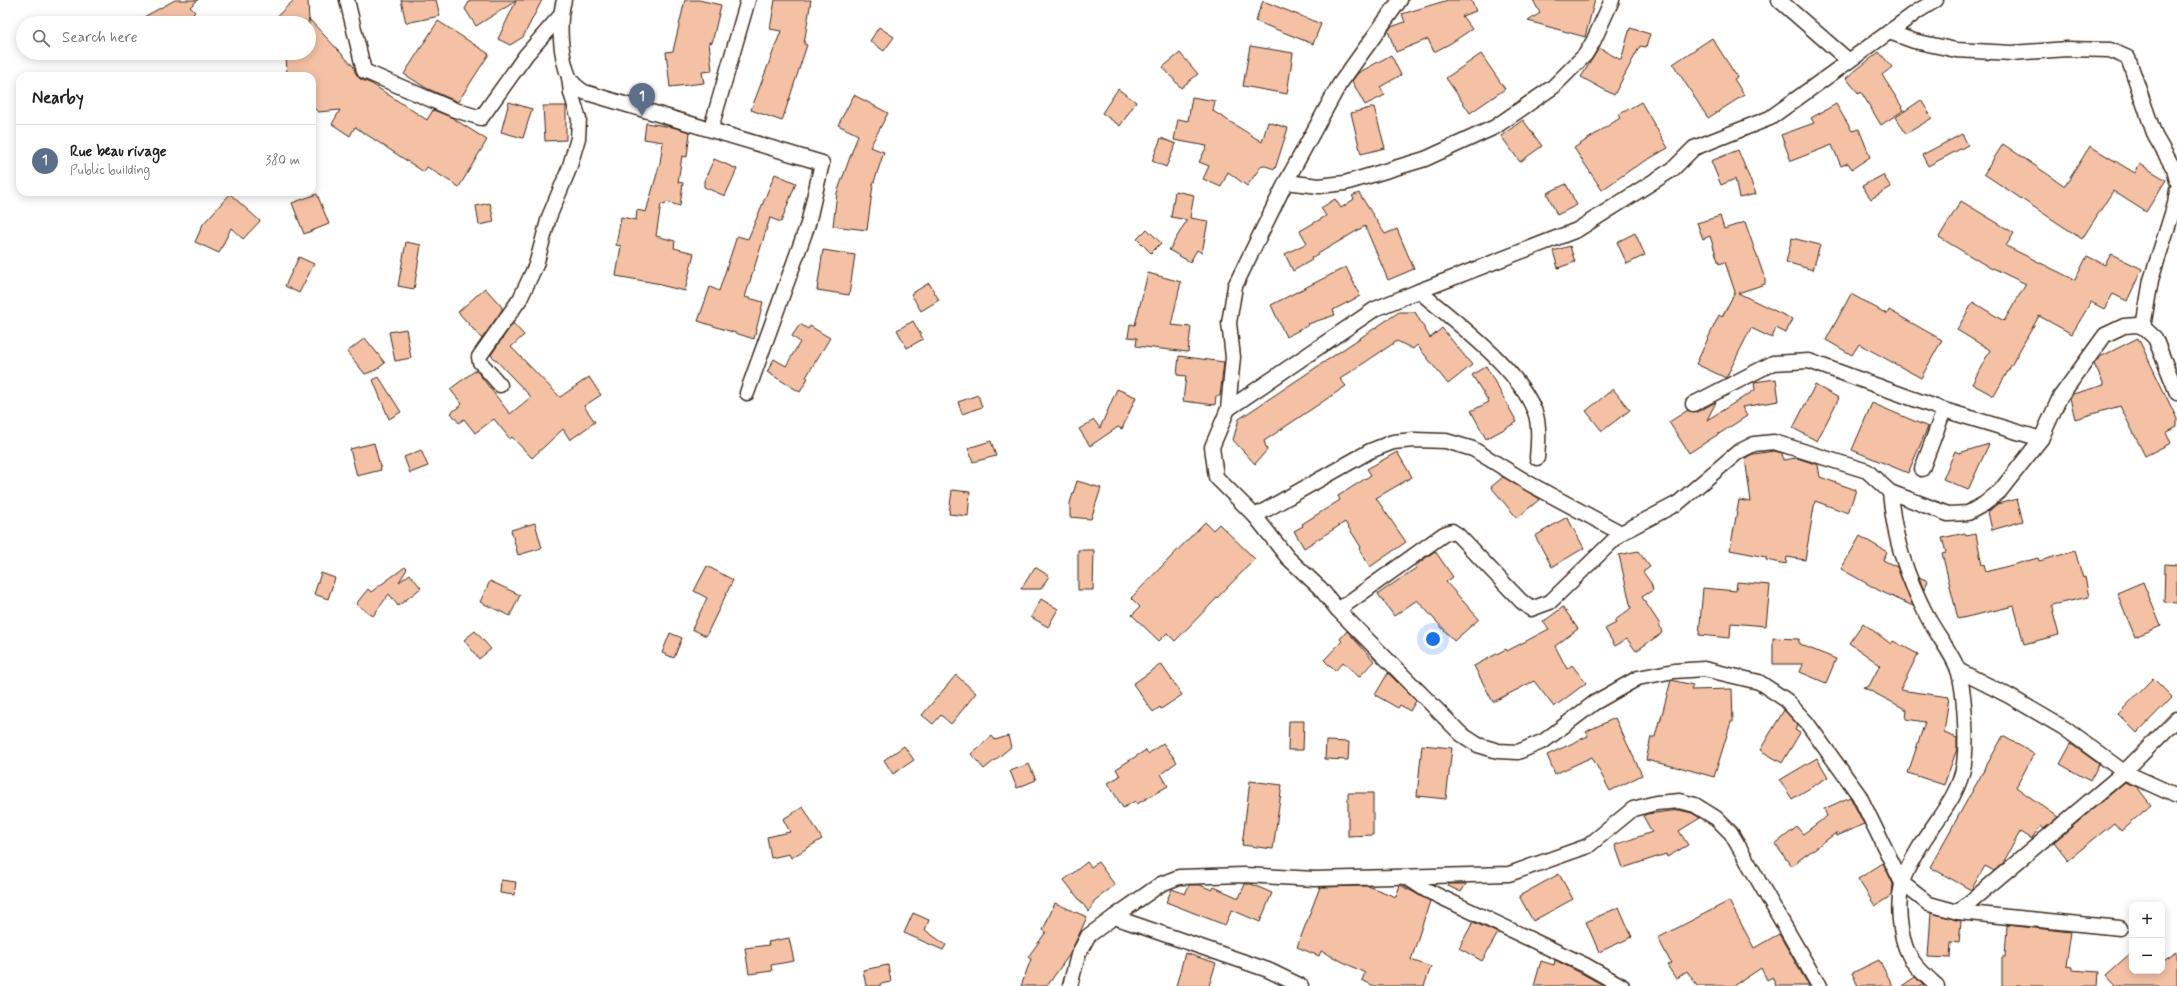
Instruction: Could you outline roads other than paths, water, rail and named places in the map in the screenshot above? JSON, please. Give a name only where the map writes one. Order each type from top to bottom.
[{"type":"street","points":[[347,0],[364,71],[454,110],[481,118],[526,55],[560,16]]},
{"type":"street","points":[[500,385],[480,362],[479,357],[520,299],[536,265],[549,217],[569,169],[578,138],[579,119],[571,93],[564,55],[560,16],[564,0]]},
{"type":"street","points":[[711,128],[748,0]]},
{"type":"street","points":[[1400,0],[1339,85],[1286,182],[1235,286],[1230,323],[1233,357],[1228,409],[1212,447],[1216,477],[1255,516],[1288,558],[1320,588],[1338,610],[1461,734],[1478,745],[1498,751],[1518,752],[1544,741],[1594,703],[1638,678],[1674,671],[1704,669],[1759,682],[1786,700],[1807,723],[1859,795],[1902,883],[1929,904],[1958,912],[2120,928]]},
{"type":"street","points":[[1286,182],[1319,186],[1345,183],[1425,159],[1495,127],[1553,87],[1585,55],[1593,42],[1612,0]]},
{"type":"street","points":[[1779,0],[1849,61]]},
{"type":"street","points":[[1228,409],[1374,309],[1577,230],[1673,169],[1694,148],[1770,118],[1936,0]]},
{"type":"street","points":[[1889,32],[1914,41],[1956,50],[2012,53],[2067,49],[2110,50],[2128,58],[2155,136],[2174,169],[2177,181]]},
{"type":"street","points":[[569,77],[576,87],[584,92],[711,128],[822,163],[808,224],[747,393]]},
{"type":"street","points":[[2143,328],[2151,280],[2175,204],[2177,190]]},
{"type":"street","points":[[1419,292],[1476,340],[1520,382],[1536,413],[1538,438],[1537,458]]},
{"type":"street","points":[[1338,610],[1444,534],[1452,531],[1458,535],[1521,601],[1531,609],[1550,602],[1621,533],[1678,502],[1738,452],[1754,444],[1774,442],[1867,471],[1890,492],[1948,514],[1968,513],[1984,504],[2000,491],[2041,440],[2060,397],[2105,335],[2124,326],[2137,325],[2155,338],[2177,392]]},
{"type":"street","points":[[1693,404],[1774,363],[1809,361],[1944,410],[2041,440]]},
{"type":"street","points":[[1922,469],[1944,410]]},
{"type":"street","points":[[1255,516],[1370,451],[1394,442],[1438,441],[1473,449],[1530,484],[1621,533]]},
{"type":"street","points":[[1890,492],[1892,523],[1901,555],[1928,617],[1958,670],[1965,727],[1964,765],[1949,805],[1921,843],[1902,883],[1900,912],[1902,938],[1910,956],[1922,972],[1937,986]]},
{"type":"street","points":[[1958,670],[2009,696],[2064,728],[2124,772],[2177,796]]},
{"type":"street","points":[[1958,912],[2124,772],[2177,719]]},
{"type":"street","points":[[1070,986],[1078,955],[1088,936],[1161,884],[1179,877],[1244,875],[1315,879],[1406,877],[1450,874],[1509,874],[1588,846],[1633,809],[1656,803],[1680,801],[1695,805],[1716,818],[1731,833],[1819,986]]},
{"type":"street","points":[[1406,877],[1426,890],[1585,965],[1622,986]]},
{"type":"street","points":[[1114,917],[1268,970],[1301,986]]},
{"type":"place","name":"Rue beau rivage","points":[[642,116]]}]
